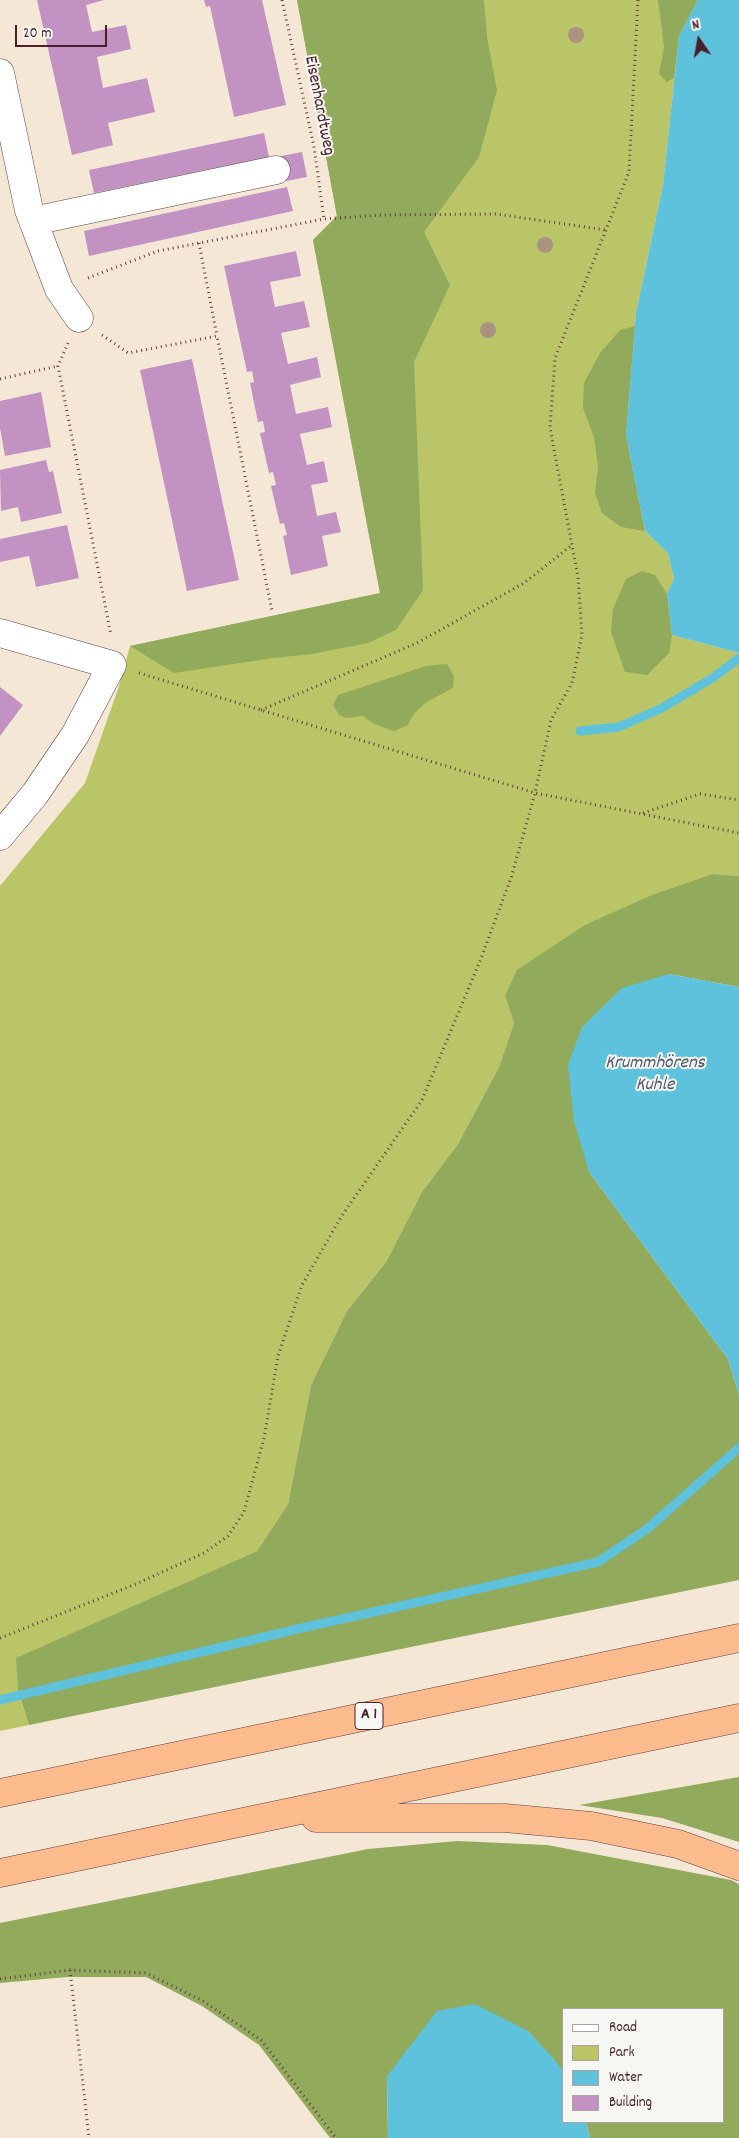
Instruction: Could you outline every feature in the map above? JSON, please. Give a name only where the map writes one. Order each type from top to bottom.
[{"type":"highway","name":"A 1","points":[[0,1793],[739,1638]]},
{"type":"highway","points":[[0,1873],[739,1718]]},
{"type":"highway","points":[[260,1818],[505,1818],[591,1826],[678,1844],[739,1866]]},
{"type":"street","points":[[0,73],[33,221],[59,289],[79,318]]},
{"type":"street","points":[[33,221],[276,170]]},
{"type":"street","points":[[0,633],[112,665],[75,735],[35,794],[0,836]]},
{"type":"path","name":"Eisenhardtweg","points":[[282,0],[314,148],[324,219]]},
{"type":"path","points":[[0,1638],[136,1584],[204,1553],[228,1536],[244,1512],[264,1438],[278,1356],[302,1285],[341,1217],[422,1100],[480,961],[510,878],[535,793],[551,720],[572,683],[582,634],[578,577],[550,428],[555,358],[629,172],[638,0]]},
{"type":"path","points":[[59,289],[158,251],[324,219],[382,215],[496,214],[606,230]]},
{"type":"path","points":[[199,243],[272,611]]},
{"type":"path","points":[[217,336],[128,353],[79,318],[58,366],[115,654],[112,665],[535,793],[739,833]]},
{"type":"path","points":[[0,379],[58,366]]},
{"type":"path","points":[[260,710],[417,643],[524,583],[572,545]]},
{"type":"path","points":[[642,813],[700,794],[739,800]]},
{"type":"path","points":[[0,1978],[70,1970],[146,1972],[203,2001],[261,2040],[336,2138]]},
{"type":"path","points":[[70,1970],[89,2138]]},
{"type":"green space","points":[[297,0],[698,0],[679,36],[663,185],[636,313],[626,435],[645,531],[668,553],[674,579],[667,595],[672,635],[739,653],[739,876],[713,874],[505,996],[514,1023],[499,1067],[458,1144],[422,1192],[386,1262],[347,1311],[311,1385],[288,1504],[257,1551],[17,1658],[18,1690],[29,1725],[0,1731],[0,886],[85,783],[118,689],[130,646],[380,593],[313,240],[337,216]]},
{"type":"green space","points":[[297,0],[484,0],[487,37],[497,90],[479,157],[424,232],[450,285],[414,362],[423,590],[396,630],[368,643],[312,654],[174,673],[130,646],[380,593],[313,240],[337,216]]},
{"type":"green space","points":[[658,0],[698,0],[679,36],[674,78],[667,82],[659,74],[664,47]]},
{"type":"green space","points":[[635,326],[626,435],[645,531],[621,527],[602,513],[595,493],[598,467],[594,437],[583,408],[584,383],[600,353],[620,330]]},
{"type":"green space","points":[[642,571],[655,575],[667,594],[672,635],[669,653],[647,675],[625,672],[611,632],[613,609],[626,579]]},
{"type":"green space","points":[[447,664],[454,676],[453,688],[426,703],[411,718],[408,725],[394,731],[374,724],[363,716],[346,718],[339,715],[333,705],[338,695],[426,666]]},
{"type":"green space","points":[[713,874],[739,876],[739,987],[669,974],[589,1172],[728,1359],[739,1395],[739,1580],[29,1725],[18,1690],[16,1658],[257,1551],[288,1504],[311,1385],[347,1311],[386,1262],[422,1192],[458,1144],[499,1067],[514,1023],[505,996],[517,970],[585,925],[652,895]]},
{"type":"green space","points":[[739,1777],[739,1842],[662,1818],[579,1805]]},
{"type":"green space","points":[[457,1841],[547,1845],[731,1880],[739,1884],[739,2138],[590,2138],[586,2123],[724,2123],[724,2008],[562,2008],[562,2070],[528,2031],[387,2076],[388,2138],[330,2138],[259,2045],[202,2006],[146,1977],[67,1977],[0,1983],[0,1923],[368,1849]]},
{"type":"water","points":[[698,0],[739,0],[739,653],[672,635],[667,594],[674,579],[668,553],[645,531],[626,435],[636,313],[663,185],[679,36]]},
{"type":"water","name":"Krummhörens Kuhle","points":[[669,974],[739,987],[739,1395],[728,1359],[589,1172],[574,1121],[568,1065],[582,1027],[622,988]]},
{"type":"water","points":[[475,2004],[528,2031],[562,2070],[562,2123],[586,2123],[590,2138],[388,2138],[387,2076],[437,2011]]},
{"type":"building","points":[[37,0],[104,0],[86,5],[92,32],[126,25],[131,49],[97,57],[103,88],[147,78],[155,112],[108,123],[113,145],[72,155]]},
{"type":"building","points":[[204,0],[262,0],[286,105],[234,117],[210,6],[206,7]]},
{"type":"building","points":[[264,133],[269,157],[94,193],[89,170]]},
{"type":"building","points":[[302,152],[307,177],[286,181],[281,156]]},
{"type":"building","points":[[287,187],[293,211],[89,256],[84,231]]},
{"type":"building","points":[[296,251],[301,276],[270,282],[275,307],[304,301],[310,327],[281,333],[288,364],[317,357],[321,377],[290,385],[296,414],[328,407],[332,427],[300,434],[307,465],[324,461],[328,482],[311,485],[317,516],[336,512],[341,532],[322,536],[328,566],[291,575],[283,536],[287,535],[284,523],[280,524],[271,486],[276,485],[273,472],[269,473],[260,433],[265,432],[263,421],[258,422],[250,383],[254,382],[252,371],[247,372],[224,266]]},
{"type":"building","points":[[192,359],[239,580],[187,591],[140,370]]},
{"type":"building","points":[[41,392],[51,447],[5,456],[0,428],[0,401]]},
{"type":"building","points":[[46,460],[49,472],[53,471],[62,513],[21,522],[18,507],[1,511],[0,470]]},
{"type":"building","points":[[67,525],[79,578],[36,587],[29,556],[0,562],[0,539]]},
{"type":"building","points":[[0,687],[23,705],[0,736]]},
{"type":"waterway","points":[[580,731],[619,727],[662,708],[714,677],[739,658]]},
{"type":"waterway","points":[[0,1700],[306,1627],[598,1562],[647,1529],[739,1448]]}]
